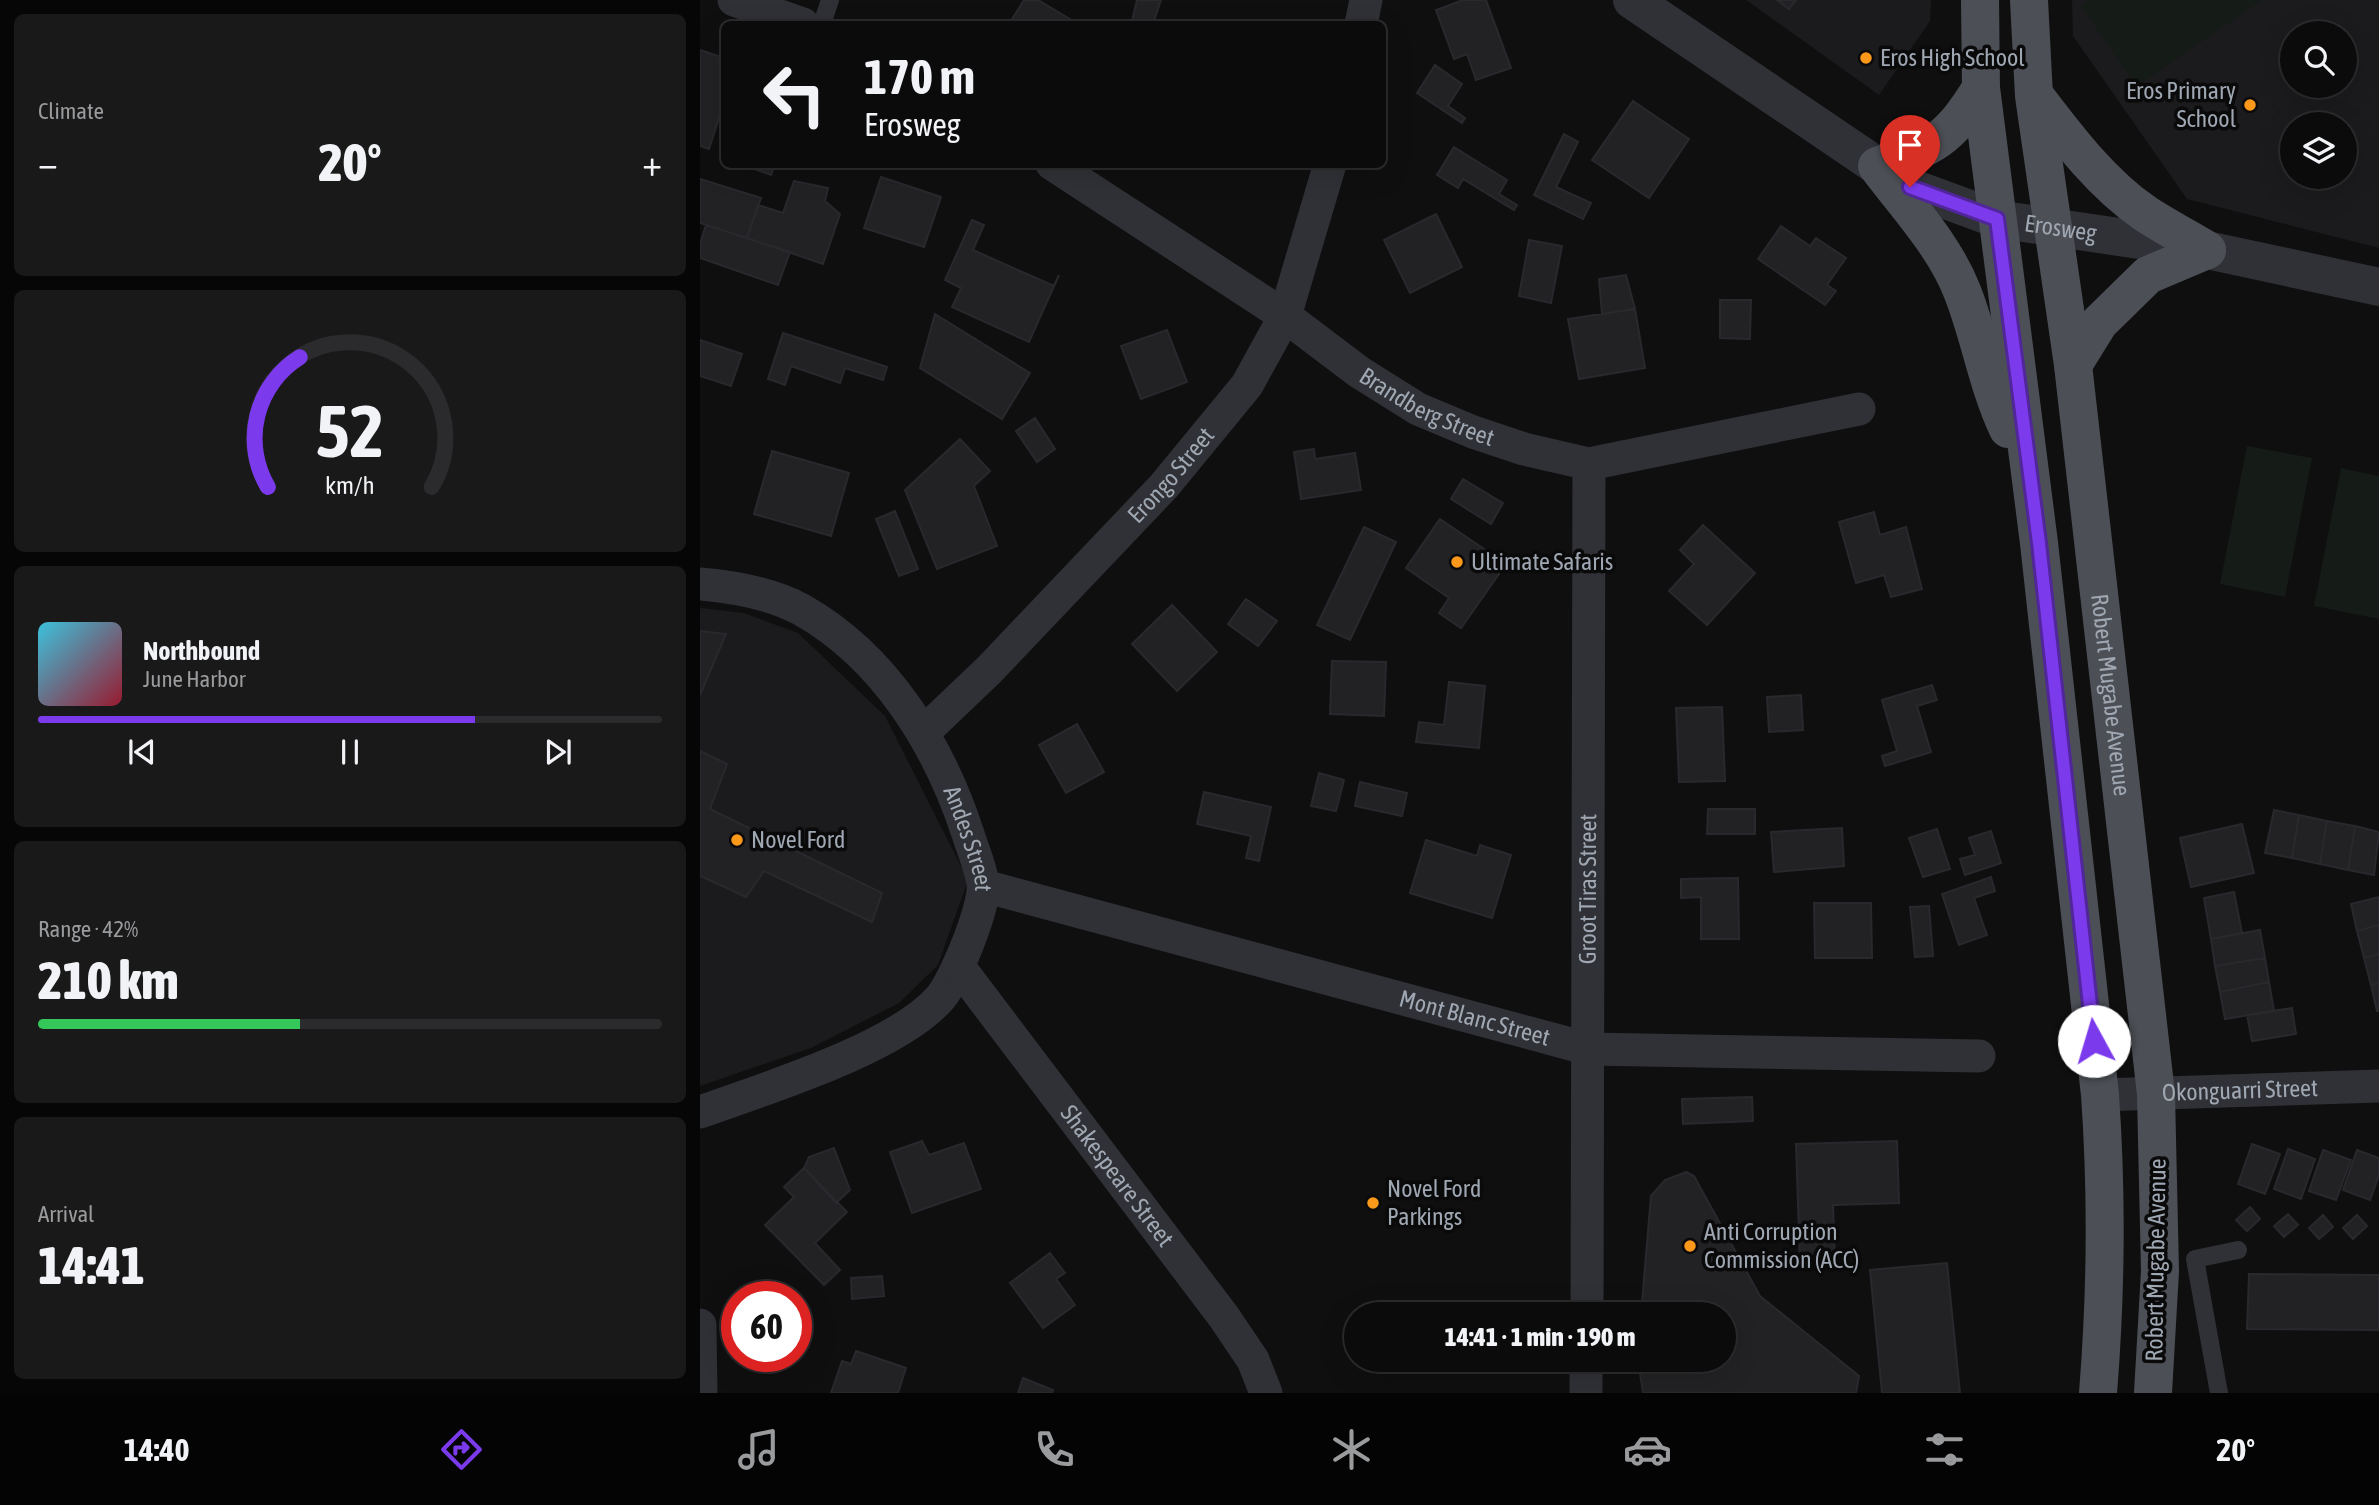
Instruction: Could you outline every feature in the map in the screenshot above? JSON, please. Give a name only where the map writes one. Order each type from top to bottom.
[{"type":"main road","points":[[1980,0],[1981,88],[2031,479],[2100,1095],[2105,1160],[2104,1295],[2098,1393]]},
{"type":"main road","name":"Robert Mugabe Avenue","points":[[2029,0],[2034,96],[2073,365],[2156,1094],[2160,1271],[2153,1393]]},
{"type":"main road","points":[[1981,88],[1953,129],[1937,142],[1877,166],[1946,258],[1962,292],[2005,424],[2031,479]]},
{"type":"main road","points":[[2034,96],[2081,154],[2110,183],[2145,214],[2207,250]]},
{"type":"main road","points":[[2073,365],[2099,323],[2148,275],[2207,250]]},
{"type":"street","points":[[734,0],[794,21]]},
{"type":"street","points":[[1362,21],[1366,0]]},
{"type":"street","name":"Erosweg","points":[[1633,0],[1877,166],[1922,192],[1997,219],[2207,250],[2379,287]]},
{"type":"street","name":"Brandberg Street","points":[[1058,168],[1284,316],[1359,372],[1418,409],[1486,436],[1588,464],[1859,409]]},
{"type":"street","name":"Erongo Street","points":[[925,731],[989,670],[1164,485],[1247,385],[1284,316],[1330,168]]},
{"type":"street","name":"Groot Tiras Street","points":[[1587,1302],[1588,464]]},
{"type":"street","name":"Andes Street","points":[[700,583],[767,596],[801,609],[868,661],[925,731],[961,811],[984,886],[959,967],[941,998],[902,1028],[826,1066],[700,1112]]},
{"type":"street","name":"Mont Blanc Street","points":[[984,886],[1286,965],[1589,1049],[1979,1056]]},
{"type":"street","name":"Shakespeare Street","points":[[959,967],[1224,1317],[1253,1360],[1266,1393]]},
{"type":"street","name":"Okonguarri Street","points":[[2100,1095],[2379,1086]]},
{"type":"street","points":[[700,1325],[701,1393]]},
{"type":"street","points":[[1586,1372],[1586,1393]]},
{"type":"lane","points":[[823,21],[831,0]]},
{"type":"lane","points":[[2219,1393],[2195,1259],[2238,1250]]},
{"type":"shaded area","name":"Eros High School","points":[[1746,0],[1931,0],[1930,21],[1879,95]]},
{"type":"shaded area","name":"Eros Primary School","points":[[2072,0],[2379,0],[2379,248],[2187,199],[2073,36]]},
{"type":"shaded area","points":[[2089,0],[2262,0],[2137,86],[2081,6]]},
{"type":"shaded area","points":[[2247,446],[2312,458],[2285,597],[2220,584]]},
{"type":"shaded area","points":[[2341,468],[2379,476],[2379,619],[2314,606]]},
{"type":"shaded area","points":[[700,608],[744,613],[798,633],[885,716],[968,880],[938,965],[899,1003],[811,1048],[700,1086]]},
{"type":"building","points":[[1024,0],[1038,0],[1073,21],[1011,21]]},
{"type":"building","points":[[1137,0],[1161,0],[1154,21],[1132,21]]},
{"type":"building","points":[[1463,0],[1486,0],[1511,68],[1476,80],[1467,54],[1454,59],[1436,10]]},
{"type":"building","points":[[1777,0],[1796,0],[1789,9]]},
{"type":"building","points":[[700,50],[721,57],[721,111],[709,149],[700,146]]},
{"type":"building","points":[[1435,65],[1462,84],[1448,106],[1465,118],[1462,123],[1417,93]]},
{"type":"building","points":[[1633,101],[1689,139],[1649,198],[1592,160]]},
{"type":"building","points":[[1564,134],[1578,142],[1556,187],[1591,203],[1583,219],[1534,195]]},
{"type":"building","points":[[1454,147],[1507,180],[1499,194],[1517,205],[1514,210],[1463,179],[1458,188],[1437,175]]},
{"type":"building","points":[[752,168],[774,168],[771,175]]},
{"type":"building","points":[[881,177],[941,197],[924,247],[864,228]]},
{"type":"building","points":[[700,179],[761,198],[747,238],[700,223]]},
{"type":"building","points":[[794,181],[828,188],[825,201],[840,214],[823,264],[747,238],[758,205],[783,213]]},
{"type":"building","points":[[1436,214],[1462,267],[1410,293],[1384,240]]},
{"type":"building","points":[[972,220],[984,225],[973,250],[1054,286],[1059,275],[1029,342],[952,307],[961,288],[945,280]]},
{"type":"building","points":[[706,225],[790,252],[778,285],[700,258],[700,244]]},
{"type":"building","points":[[1781,226],[1810,246],[1816,238],[1846,258],[1827,285],[1836,291],[1825,305],[1758,259]]},
{"type":"building","points":[[1529,240],[1562,246],[1551,303],[1519,296]]},
{"type":"building","points":[[1626,275],[1635,309],[1602,314],[1599,279]]},
{"type":"building","points":[[1720,300],[1751,300],[1750,339],[1720,338]]},
{"type":"building","points":[[1635,309],[1645,368],[1579,379],[1568,319]]},
{"type":"building","points":[[935,314],[1030,373],[1002,419],[920,368]]},
{"type":"building","points":[[1167,330],[1187,382],[1141,399],[1121,346]]},
{"type":"building","points":[[783,333],[887,367],[883,380],[845,368],[840,383],[791,366],[785,385],[768,379]]},
{"type":"building","points":[[700,340],[742,354],[731,386],[700,376]]},
{"type":"building","points":[[1035,418],[1055,449],[1037,462],[1016,431]]},
{"type":"building","points":[[960,439],[990,471],[974,486],[997,546],[937,569],[905,490]]},
{"type":"building","points":[[1314,449],[1315,459],[1355,453],[1361,490],[1301,499],[1294,452]]},
{"type":"building","points":[[772,451],[849,473],[831,536],[754,514]]},
{"type":"building","points":[[1463,479],[1503,503],[1491,524],[1451,499]]},
{"type":"building","points":[[895,511],[918,569],[899,576],[876,519]]},
{"type":"building","points":[[1874,512],[1880,535],[1906,527],[1922,589],[1891,597],[1884,575],[1856,583],[1839,522]]},
{"type":"building","points":[[1440,519],[1506,564],[1461,628],[1439,613],[1449,598],[1406,568]]},
{"type":"building","points":[[1703,525],[1755,573],[1707,625],[1669,591],[1694,564],[1680,550]]},
{"type":"building","points":[[1364,527],[1396,542],[1350,640],[1317,625]]},
{"type":"building","points":[[1246,599],[1277,621],[1258,646],[1228,624]]},
{"type":"building","points":[[1172,605],[1217,652],[1177,691],[1132,644]]},
{"type":"building","points":[[700,631],[726,634],[700,695]]},
{"type":"building","points":[[1332,661],[1386,662],[1384,716],[1330,714]]},
{"type":"building","points":[[1449,682],[1485,686],[1479,748],[1416,742],[1419,722],[1444,725]]},
{"type":"building","points":[[1932,685],[1937,700],[1917,706],[1931,752],[1885,766],[1882,756],[1897,751],[1882,700]]},
{"type":"building","points":[[1801,695],[1803,730],[1769,732],[1767,697]]},
{"type":"building","points":[[1722,707],[1725,781],[1679,782],[1676,708]]},
{"type":"building","points":[[1077,724],[1104,772],[1066,793],[1039,745]]},
{"type":"building","name":"Novel Ford","points":[[700,751],[727,764],[710,809],[882,893],[872,922],[764,871],[746,897],[700,876]]},
{"type":"building","points":[[1319,773],[1344,780],[1336,811],[1311,806]]},
{"type":"building","points":[[1360,782],[1407,793],[1402,816],[1355,806]]},
{"type":"building","points":[[1204,792],[1271,807],[1259,861],[1246,858],[1251,836],[1197,824]]},
{"type":"building","points":[[1708,809],[1755,809],[1755,834],[1707,834]]},
{"type":"building","points":[[2274,810],[2299,815],[2292,858],[2265,853]]},
{"type":"building","points":[[2299,815],[2327,821],[2320,864],[2292,858]]},
{"type":"building","points":[[2327,821],[2355,826],[2348,870],[2320,864]]},
{"type":"building","points":[[2242,824],[2254,873],[2191,887],[2180,838]]},
{"type":"building","points":[[2355,826],[2379,832],[2374,875],[2348,870]]},
{"type":"building","points":[[1842,828],[1844,866],[1774,872],[1771,832]]},
{"type":"building","points":[[1937,829],[1950,869],[1923,877],[1909,838]]},
{"type":"building","points":[[1991,831],[2001,863],[1965,875],[1960,859],[1975,855],[1969,838]]},
{"type":"building","points":[[1426,840],[1477,856],[1480,845],[1511,855],[1492,918],[1410,893]]},
{"type":"building","points":[[1991,877],[1995,891],[1974,898],[1987,935],[1959,945],[1942,894]]},
{"type":"building","points":[[1738,878],[1739,939],[1701,939],[1701,897],[1681,898],[1681,879]]},
{"type":"building","points":[[2234,892],[2242,933],[2211,939],[2204,898]]},
{"type":"building","points":[[2379,897],[2379,925],[2357,931],[2351,904]]},
{"type":"building","points":[[1814,903],[1871,903],[1872,958],[1815,958]]},
{"type":"building","points":[[1929,906],[1933,956],[1915,957],[1910,907]]},
{"type":"building","points":[[2379,925],[2379,954],[2364,958],[2357,931]]},
{"type":"building","points":[[2260,930],[2265,958],[2215,966],[2211,939]]},
{"type":"building","points":[[2379,954],[2379,983],[2371,985],[2364,958]]},
{"type":"building","points":[[2265,958],[2269,982],[2220,992],[2215,966]]},
{"type":"building","points":[[2269,982],[2274,1011],[2225,1019],[2220,992]]},
{"type":"building","points":[[2379,983],[2379,1011],[2377,1011],[2371,985]]},
{"type":"building","points":[[2292,1008],[2296,1034],[2252,1041],[2247,1015]]},
{"type":"building","points":[[1752,1097],[1753,1121],[1683,1124],[1682,1099]]},
{"type":"building","points":[[922,1141],[929,1155],[964,1143],[981,1189],[912,1213],[890,1152]]},
{"type":"building","points":[[1897,1141],[1899,1203],[1833,1205],[1835,1262],[1800,1263],[1796,1144]]},
{"type":"building","points":[[2252,1144],[2280,1154],[2265,1194],[2238,1184]]},
{"type":"building","points":[[834,1148],[850,1190],[836,1203],[804,1168],[809,1157]]},
{"type":"building","points":[[2288,1149],[2315,1159],[2301,1199],[2274,1189]]},
{"type":"building","points":[[2323,1150],[2351,1160],[2336,1200],[2309,1191]]},
{"type":"building","points":[[2357,1150],[2379,1158],[2379,1175],[2370,1200],[2343,1190]]},
{"type":"building","points":[[804,1168],[847,1212],[815,1243],[840,1270],[824,1285],[765,1225],[794,1197],[784,1187]]},
{"type":"building","name":"Anti Corruption Commission (ACC)","points":[[1686,1172],[1694,1176],[1760,1296],[1859,1376],[1856,1393],[1643,1393],[1640,1372],[1736,1372],[1736,1302],[1642,1302],[1651,1196],[1665,1180]]},
{"type":"building","points":[[2250,1207],[2260,1219],[2247,1231],[2236,1220]]},
{"type":"building","points":[[2288,1214],[2298,1225],[2284,1237],[2274,1226]]},
{"type":"building","points":[[2323,1215],[2333,1227],[2319,1239],[2309,1228]]},
{"type":"building","points":[[2357,1215],[2367,1226],[2353,1239],[2343,1228]]},
{"type":"building","points":[[1050,1253],[1065,1273],[1056,1279],[1075,1305],[1043,1328],[1010,1283]]},
{"type":"building","points":[[1947,1263],[1960,1393],[1882,1393],[1870,1270]]},
{"type":"building","points":[[2249,1274],[2379,1275],[2379,1330],[2247,1329]]},
{"type":"building","points":[[882,1276],[884,1296],[852,1299],[851,1278]]},
{"type":"building","points":[[856,1351],[906,1368],[898,1393],[831,1393],[842,1361],[851,1364]]},
{"type":"building","points":[[1023,1378],[1053,1390],[1052,1393],[1018,1393]]},
{"type":"place","name":"Eros High School","points":[[1866,58]]},
{"type":"place","name":"Eros Primary School","points":[[2250,105]]},
{"type":"place","name":"Ultimate Safaris","points":[[1457,562]]},
{"type":"place","name":"Novel Ford","points":[[737,840]]},
{"type":"place","name":"Novel Ford Parkings","points":[[1373,1203]]},
{"type":"place","name":"Anti Corruption Commission (ACC)","points":[[1690,1246]]},
{"type":"route","points":[[1910,187],[1997,219],[2057,693],[2094,1041]]}]
